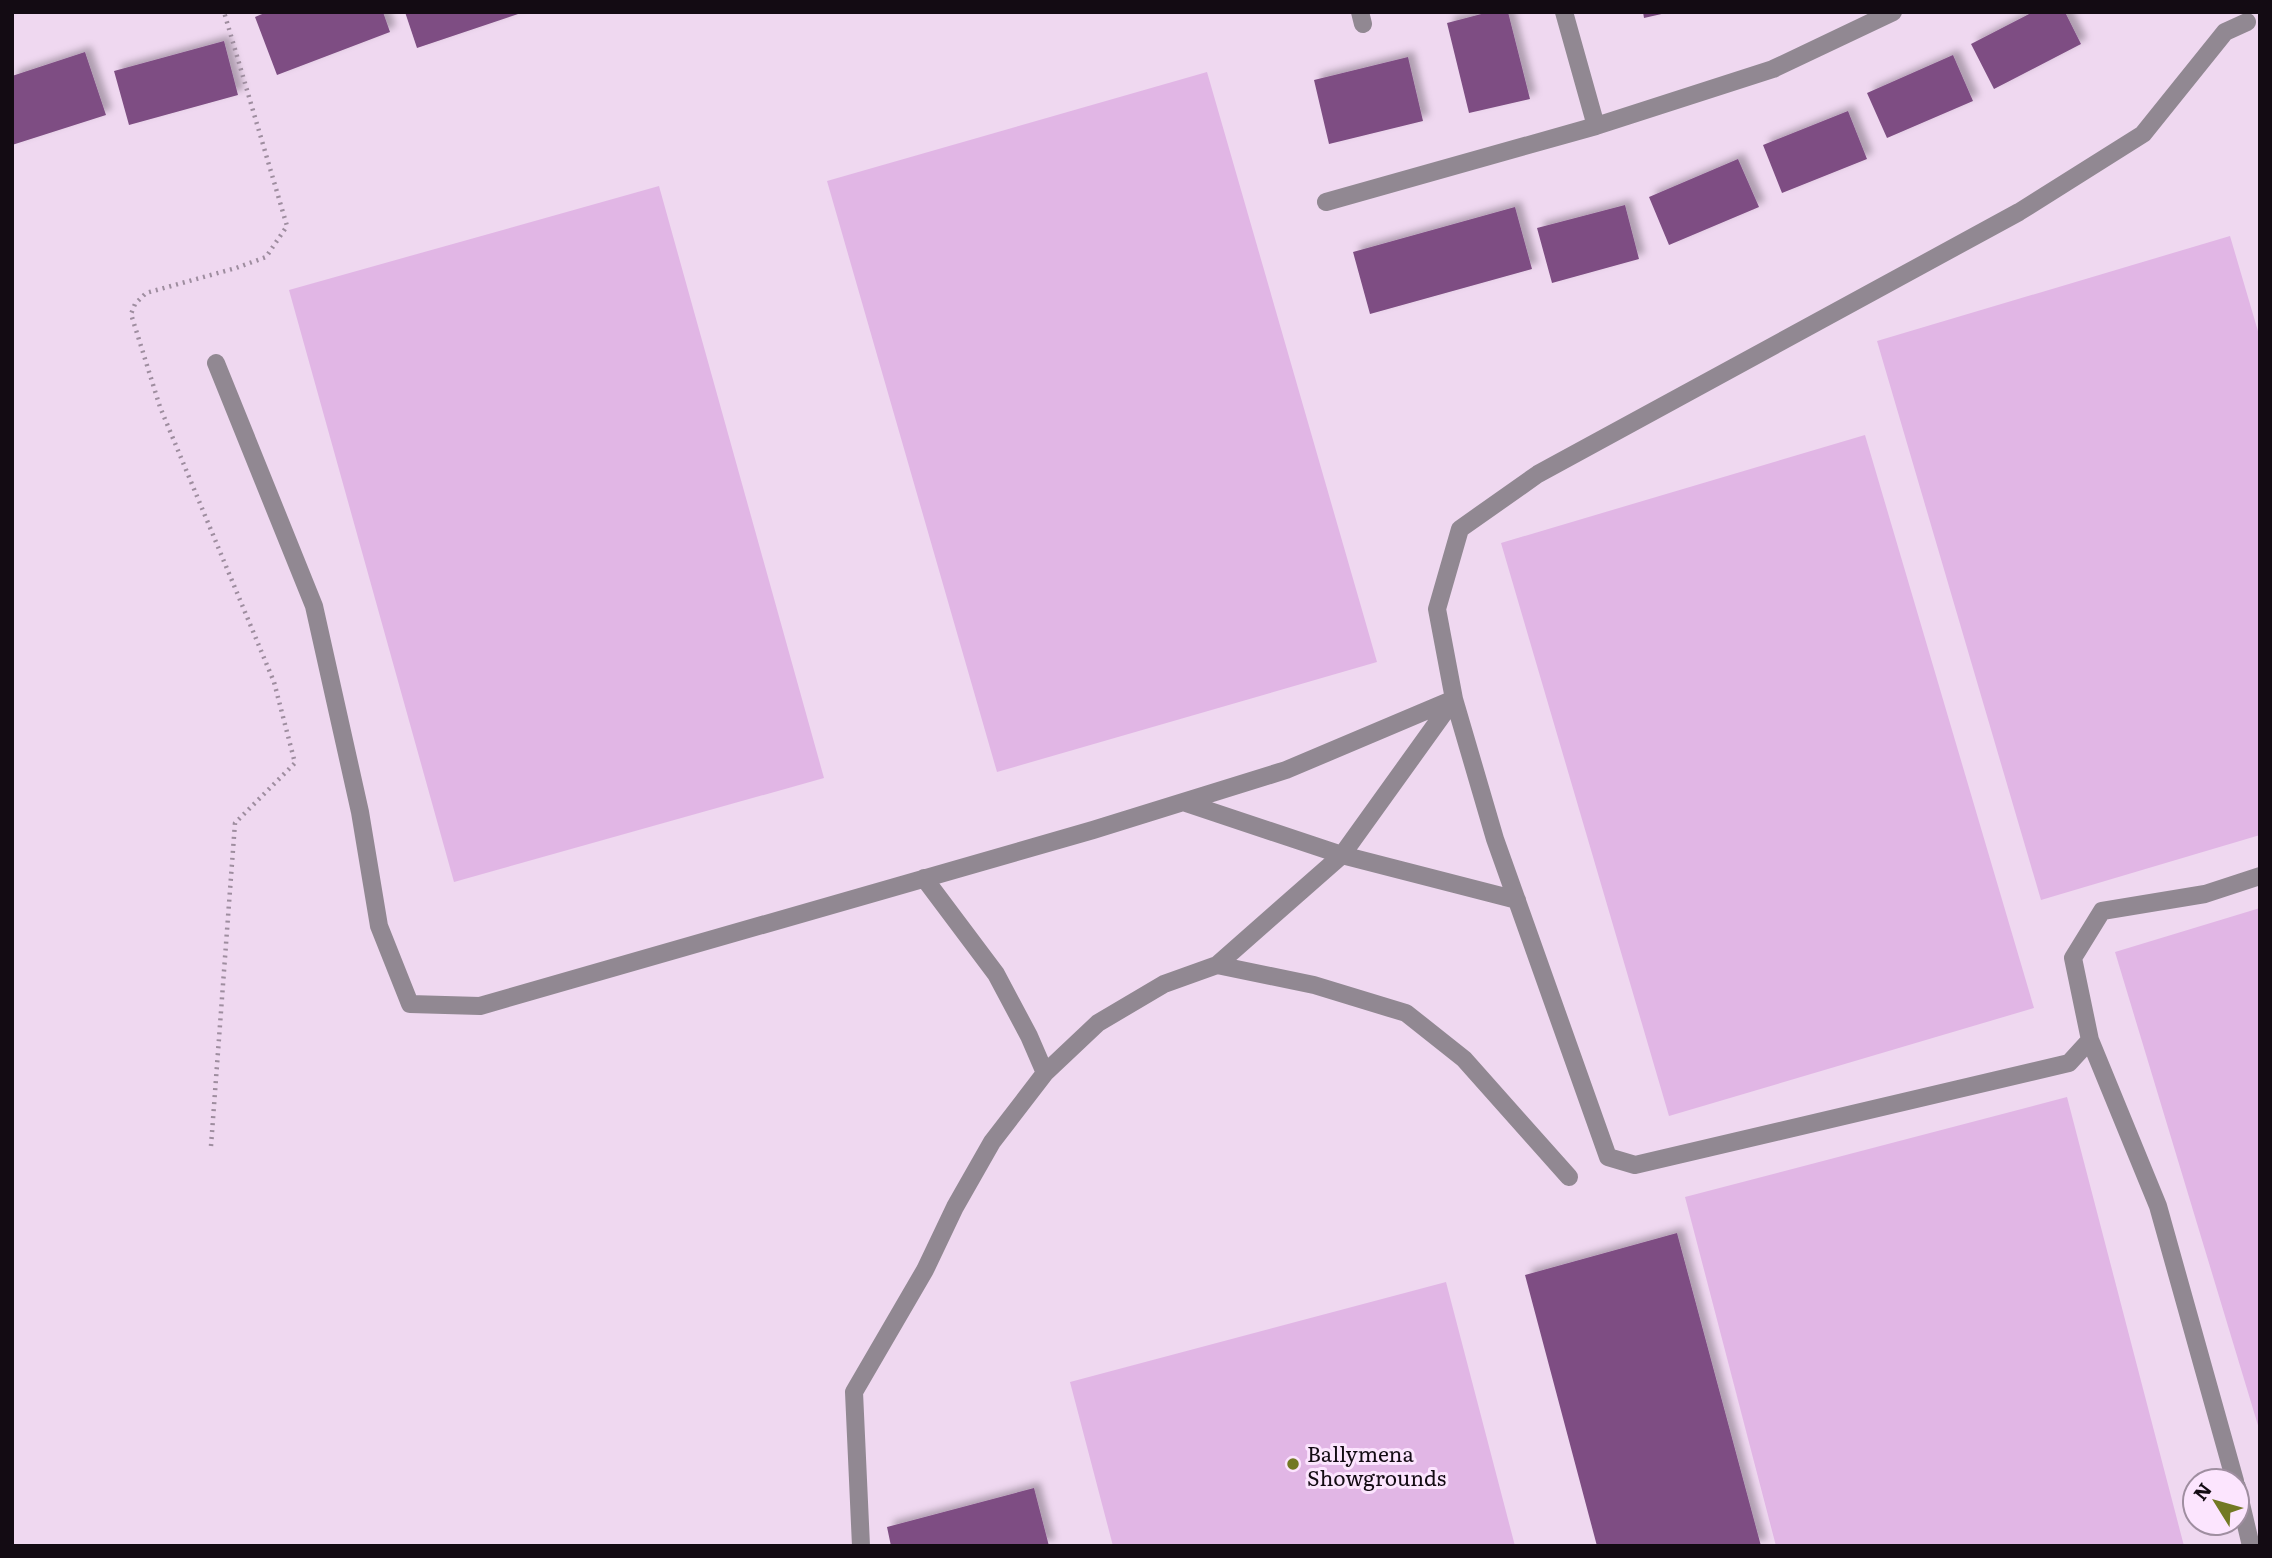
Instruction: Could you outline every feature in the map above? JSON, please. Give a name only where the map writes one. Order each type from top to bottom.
[{"type":"street","points":[[1564,12],[1596,126]]},
{"type":"street","points":[[1326,202],[1596,126],[1773,69],[1893,12]]},
{"type":"street","points":[[2090,1040],[2069,1063],[1635,1166],[1608,1157],[1495,839],[1454,699],[1437,609],[1460,530],[1538,474],[2020,212],[2143,134],[2225,32],[2247,22]]},
{"type":"street","points":[[216,363],[314,606],[360,812],[379,926],[410,1004],[481,1006],[923,878],[1286,770],[1454,699]]},
{"type":"street","points":[[861,1546],[854,1392],[913,1292],[992,1142],[1045,1073],[1098,1023],[1164,984],[1217,965],[1342,855],[1454,699]]},
{"type":"street","points":[[1183,802],[1342,855],[1517,900]]},
{"type":"street","points":[[2232,1467],[2158,1206],[2090,1040],[2073,958],[2102,911],[2205,894],[2260,876]]},
{"type":"street","points":[[923,878],[996,974],[1029,1035],[1045,1073]]},
{"type":"street","points":[[1217,965],[1314,985],[1406,1013],[1464,1059],[1569,1177]]},
{"type":"path","points":[[211,1146],[235,823],[295,763],[274,682],[160,407],[131,314],[135,304],[146,293],[266,257],[287,226],[224,12]]},
{"type":"shaded area","points":[[1207,72],[1377,662],[997,772],[827,181]]},
{"type":"shaded area","points":[[659,186],[824,778],[454,882],[289,290]]},
{"type":"shaded area","points":[[2230,236],[2260,338],[2260,835],[2041,900],[1877,341]]},
{"type":"shaded area","points":[[1865,435],[2034,1008],[1669,1116],[1501,543]]},
{"type":"shaded area","points":[[2260,908],[2260,1432],[2115,952]]},
{"type":"shaded area","points":[[2067,1097],[2184,1546],[1776,1546],[1685,1197]]},
{"type":"shaded area","name":"Ballymena Showgrounds","points":[[1446,1282],[1515,1546],[1113,1546],[1070,1382]]},
{"type":"building","points":[[267,12],[383,12],[390,32],[277,75],[255,17]]},
{"type":"building","points":[[405,12],[521,12],[521,13],[417,48]]},
{"type":"building","points":[[1489,12],[1508,12],[1530,99],[1469,113],[1447,23]]},
{"type":"building","points":[[1643,12],[1666,12],[1666,13],[1644,18]]},
{"type":"building","points":[[2033,12],[2065,12],[2081,44],[1994,89],[1971,44]]},
{"type":"building","points":[[224,41],[238,95],[129,125],[114,71]]},
{"type":"building","points":[[85,52],[106,115],[12,145],[12,76]]},
{"type":"building","points":[[1953,55],[1973,101],[1887,138],[1867,93]]},
{"type":"building","points":[[1408,57],[1423,121],[1329,144],[1314,80]]},
{"type":"building","points":[[1848,111],[1867,159],[1782,193],[1763,145]]},
{"type":"building","points":[[1738,159],[1759,207],[1669,245],[1649,197]]},
{"type":"building","points":[[1625,205],[1639,259],[1552,283],[1537,228]]},
{"type":"building","points":[[1515,207],[1532,269],[1370,314],[1353,252]]},
{"type":"building","points":[[1677,1233],[1761,1546],[1597,1546],[1525,1275]]},
{"type":"building","points":[[1034,1488],[1049,1546],[891,1546],[887,1527]]},
{"type":"place","name":"Ballymena Showgrounds","points":[[1293,1464]]}]
